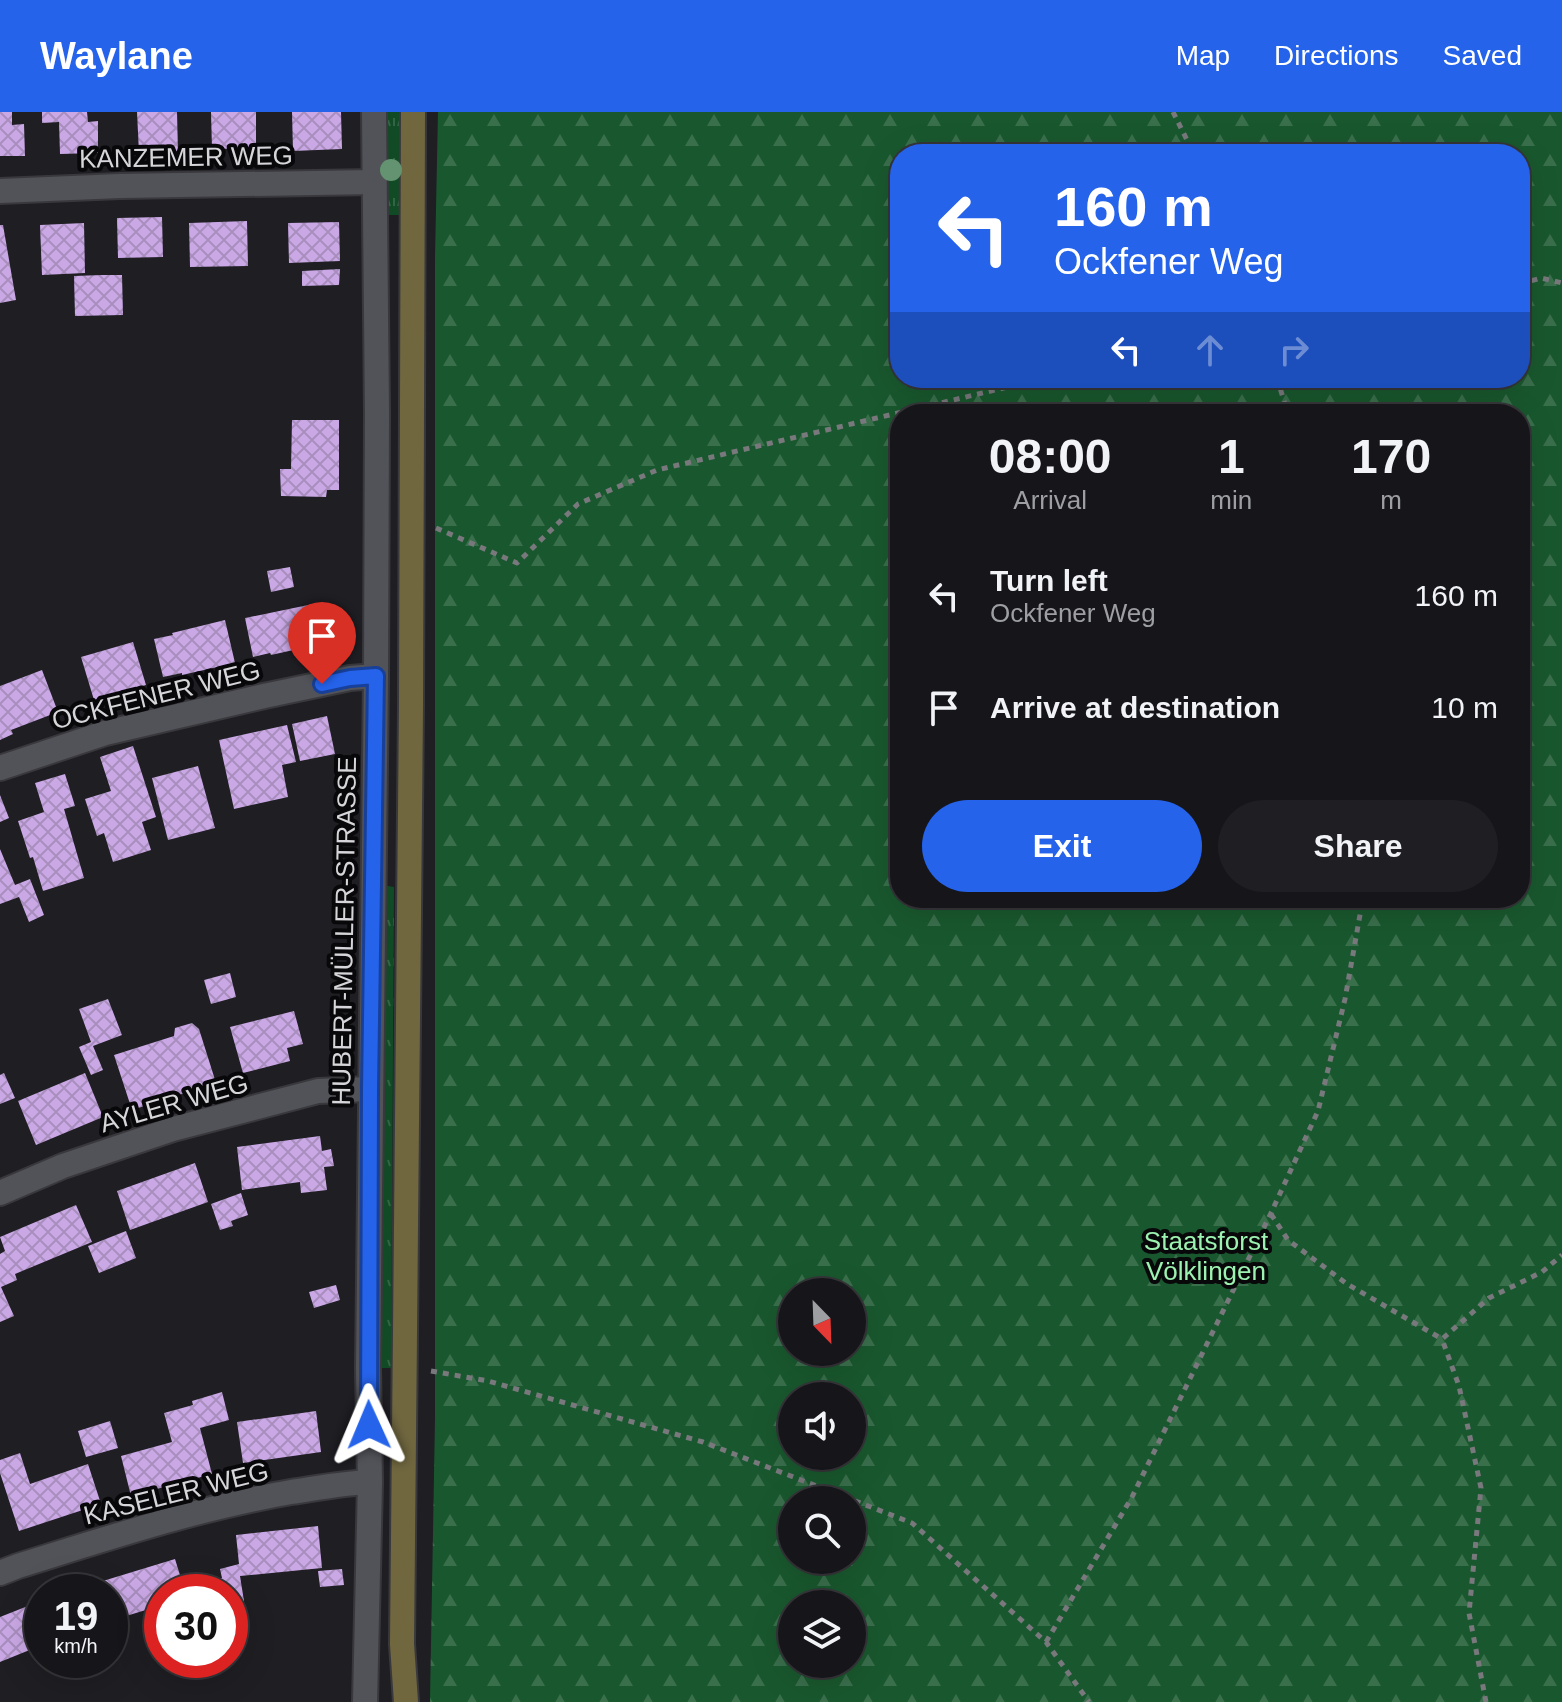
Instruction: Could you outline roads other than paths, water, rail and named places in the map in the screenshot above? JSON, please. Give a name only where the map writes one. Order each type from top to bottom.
[{"type":"main road","points":[[406,1702],[402,1644],[413,112]]},
{"type":"main road","points":[[395,1702],[402,1644]]},
{"type":"street","name":"HUBERT-MÜLLER-STRASSE","points":[[365,1702],[370,1482],[370,1089],[376,676],[374,112]]},
{"type":"street","name":"KANZEMER WEG","points":[[0,191],[374,182]]},
{"type":"street","name":"OCKFENER WEG","points":[[0,768],[105,733],[264,696],[350,678],[376,676]]},
{"type":"street","name":"AYLER WEG","points":[[0,1193],[63,1166],[173,1129],[318,1091],[370,1089]]},
{"type":"street","name":"KASELER WEG","points":[[0,1573],[141,1527],[256,1498],[370,1482]]},
{"type":"park label","name":"Staatsforst Völklingen","points":[[1206,1256]]}]
